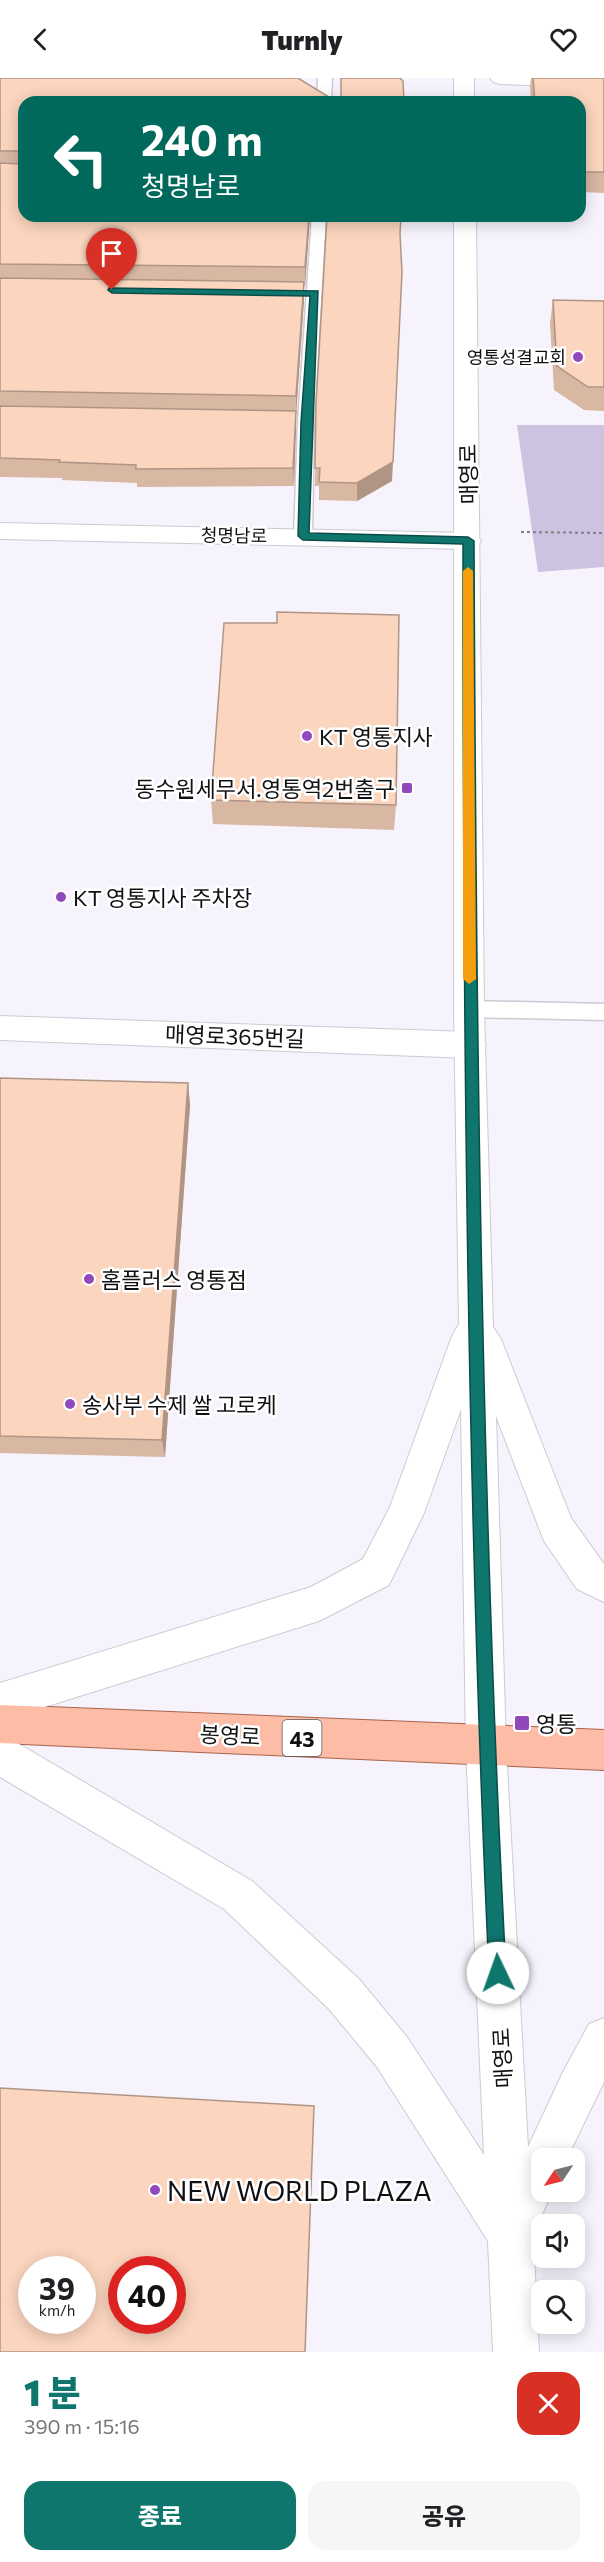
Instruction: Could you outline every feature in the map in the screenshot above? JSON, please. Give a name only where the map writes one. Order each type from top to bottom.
[{"type":"main road","name":"봉영로","points":[[0,1724],[486,1747],[604,1750]]},
{"type":"street","points":[[464,78],[464,96]]},
{"type":"street","points":[[500,78],[604,82]]},
{"type":"street","name":"매영로","points":[[465,222],[470,1045],[486,1747],[516,2352]]},
{"type":"street","name":"청명남로","points":[[0,531],[468,541]]},
{"type":"street","name":"매영로365번길","points":[[0,1028],[470,1045]]},
{"type":"street","points":[[476,1317],[557,1529],[590,1576],[604,1584]]},
{"type":"street","points":[[0,1702],[319,1603],[376,1572],[406,1513],[476,1317]]},
{"type":"street","points":[[0,1755],[238,1895],[344,1994],[392,2052],[510,2234]]},
{"type":"street","points":[[550,2148],[578,2087],[604,2039]]},
{"type":"street","points":[[510,2234],[531,2189]]},
{"type":"lane","points":[[324,96],[325,78]]},
{"type":"lane","points":[[303,536],[300,422],[309,293],[318,222]]},
{"type":"lane","points":[[470,1009],[604,1012]]},
{"type":"path","points":[[521,532],[604,533]]},
{"type":"shaded area","points":[[517,425],[604,425],[604,567],[538,572]]},
{"type":"building","points":[[0,78],[298,78],[327,96],[18,96],[18,151],[0,151]]},
{"type":"building","points":[[341,78],[400,78],[403,81],[404,96],[341,96]]},
{"type":"building","points":[[533,78],[604,78],[604,172],[586,172],[586,96],[534,96]]},
{"type":"building","points":[[0,163],[18,164],[18,222],[309,222],[305,267],[0,264]]},
{"type":"building","points":[[327,222],[401,222],[402,272],[393,462],[357,483],[319,482],[320,468],[315,468],[316,404]]},
{"type":"building","points":[[0,278],[304,282],[296,396],[0,391]]},
{"type":"building","name":"영통성결교회","points":[[553,300],[604,301],[604,387],[588,387],[557,366]]},
{"type":"building","points":[[0,406],[296,411],[293,468],[136,469],[136,465],[0,458]]},
{"type":"building","name":"KT 영통지사","points":[[277,612],[399,615],[396,805],[211,800],[224,623],[277,623]]},
{"type":"building","name":"홈플러스 영통점","points":[[0,1078],[188,1083],[162,1440],[0,1436]]},
{"type":"building","name":"NEW WORLD PLAZA","points":[[0,2088],[314,2106],[305,2352],[0,2352]]},
{"type":"slow traffic","points":[[468,571],[469,979]]},
{"type":"place","name":"영통성결교회","points":[[578,357]]},
{"type":"place","name":"KT 영통지사","points":[[307,736]]},
{"type":"place","name":"동수원세무서.영통역2번출구","points":[[407,788]]},
{"type":"place","name":"KT 영통지사 주차장","points":[[61,897]]},
{"type":"place","name":"홈플러스 영통점","points":[[89,1279]]},
{"type":"place","name":"송사부 수제 쌀 고로케","points":[[70,1404]]},
{"type":"place","name":"영통","points":[[522,1723]]},
{"type":"place","name":"NEW WORLD PLAZA","points":[[155,2190]]},
{"type":"route","points":[[112,290],[314,293],[306,422],[303,536],[468,541],[470,1045],[486,1747],[498,1973]]}]
